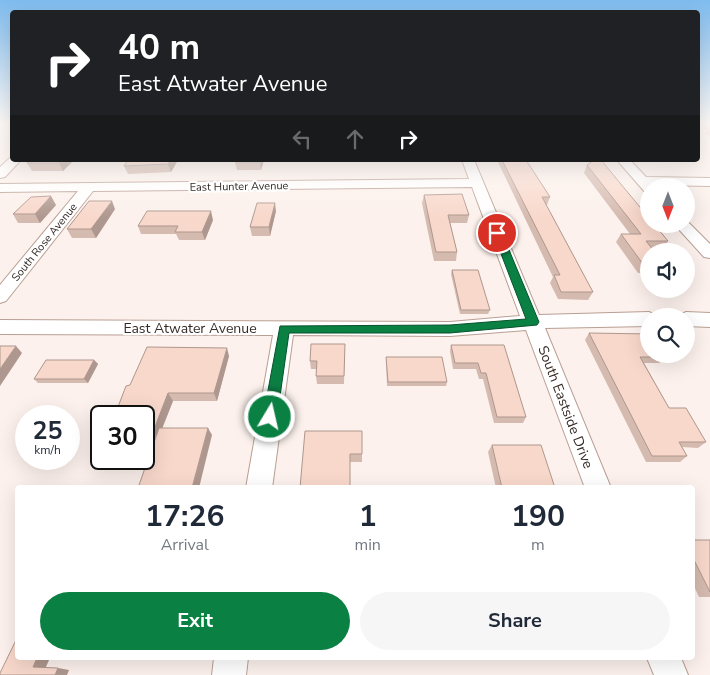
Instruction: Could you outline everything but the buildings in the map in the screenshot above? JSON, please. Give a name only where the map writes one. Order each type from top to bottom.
[{"type":"street","points":[[0,174],[13,162]]},
{"type":"street","name":"South Eastside Drive","points":[[469,162],[597,485]]},
{"type":"street","points":[[625,162],[640,178]]},
{"type":"street","points":[[695,183],[710,182]]},
{"type":"street","name":"East Hunter Avenue","points":[[0,188],[478,183]]},
{"type":"street","name":"South Rose Avenue","points":[[0,297],[88,188]]},
{"type":"street","points":[[691,233],[710,253]]},
{"type":"street","name":"East Atwater Avenue","points":[[0,327],[450,329],[533,322],[640,319]]},
{"type":"street","points":[[695,320],[710,320]]},
{"type":"street","points":[[259,485],[284,329]]},
{"type":"street","points":[[229,675],[231,660]]},
{"type":"street","points":[[665,660],[671,675]]},
{"type":"route","points":[[270,417],[284,329],[450,329],[492,327],[533,322],[497,233]]}]
